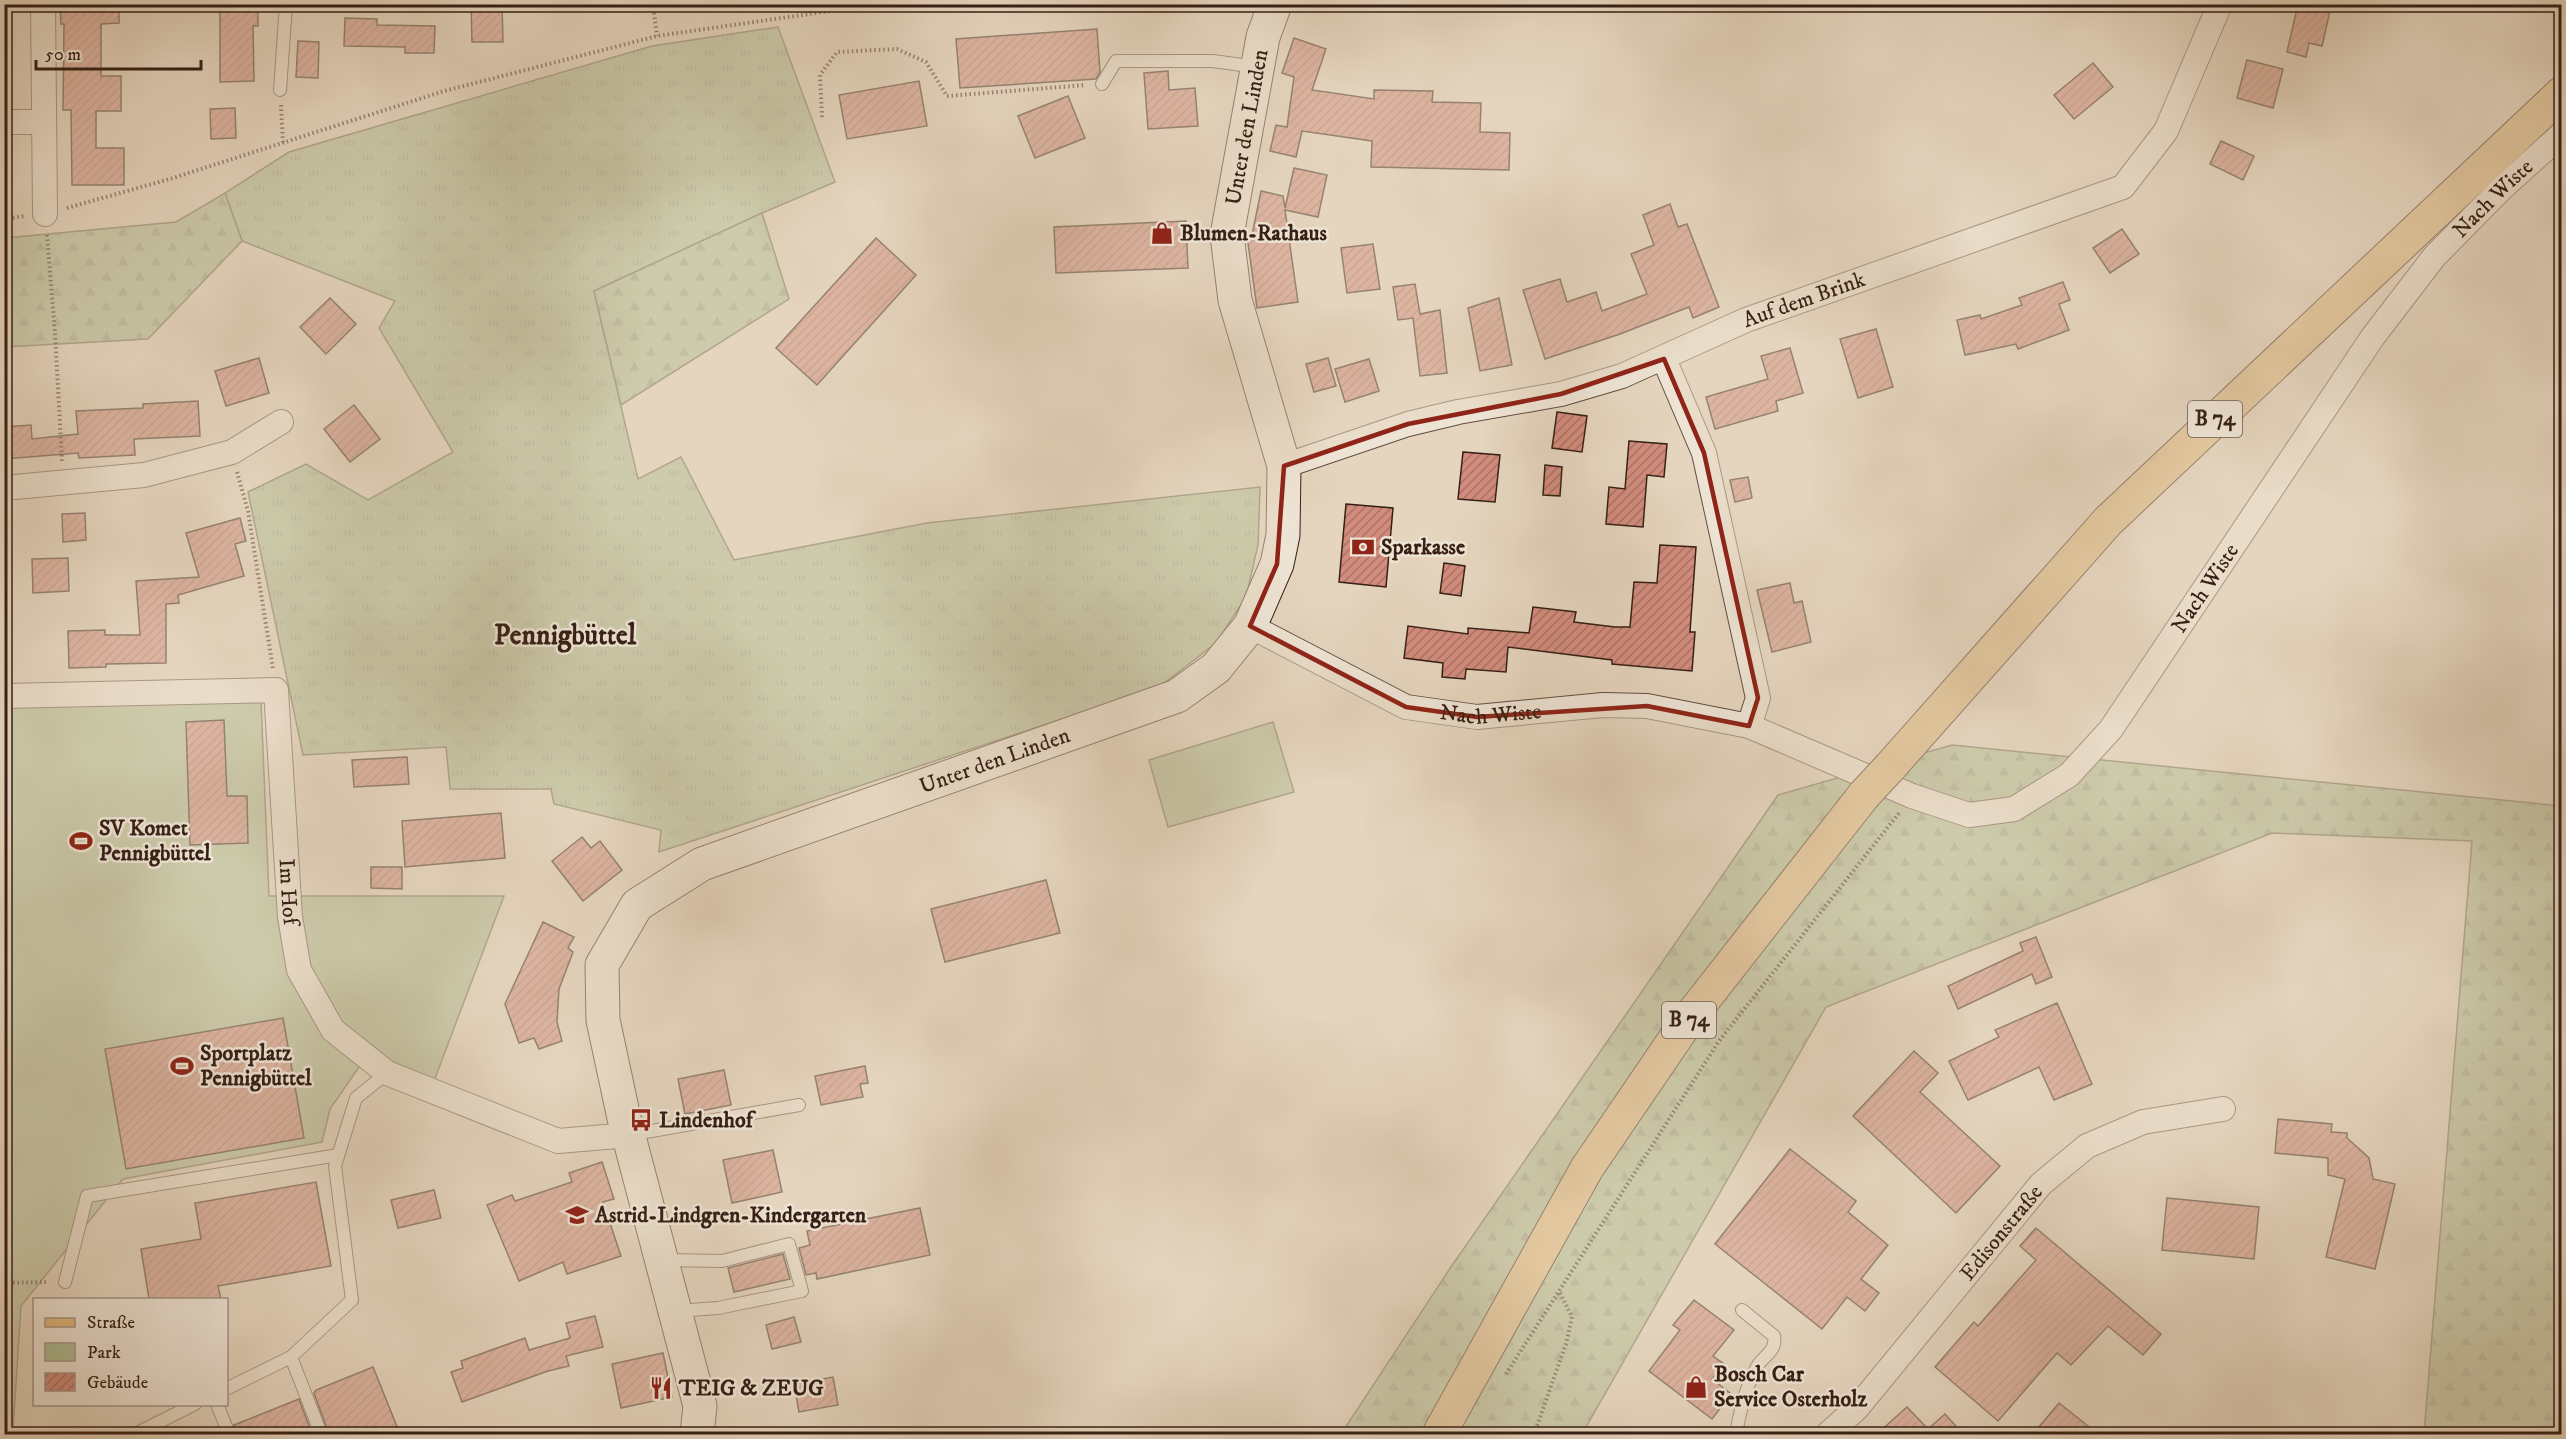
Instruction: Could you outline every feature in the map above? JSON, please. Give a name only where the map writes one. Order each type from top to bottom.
[{"type":"main road","name":"B 74","points":[[1439,1434],[1587,1168],[1690,1017],[1864,795],[2108,522],[2562,93]]},
{"type":"street","points":[[43,4],[45,214]]},
{"type":"street","name":"Unter den Linden","points":[[697,1434],[700,1406],[629,1135],[603,1020],[602,965],[637,905],[702,864],[1177,696],[1216,668],[1250,626],[1277,564],[1283,535],[1284,466],[1235,300],[1227,236],[1257,67],[1268,20],[1275,4]]},
{"type":"street","name":"Auf dem Brink","points":[[1284,466],[1408,424],[1458,412],[1561,394],[1622,376],[1746,320],[2123,187],[2166,131],[2220,4]]},
{"type":"street","points":[[4,122],[44,122]]},
{"type":"street","name":"Nach Wiste","points":[[1250,626],[1406,707],[1477,717],[1603,705],[1647,706],[1749,726],[1912,796],[1969,815],[2014,809],[2069,775],[2110,729],[2385,320],[2434,257],[2502,188],[2562,134]]},
{"type":"street","points":[[1664,358],[1704,453],[1758,698],[1749,726]]},
{"type":"street","points":[[4,488],[144,476],[232,452],[281,422]]},
{"type":"street","points":[[4,696],[276,690]]},
{"type":"street","name":"Im Hof","points":[[276,690],[290,916],[299,970],[333,1030],[387,1073],[558,1141],[629,1135]]},
{"type":"street","name":"Edisonstraße","points":[[1828,1434],[1857,1408],[2041,1184],[2087,1146],[2143,1122],[2223,1109]]},
{"type":"lane","points":[[280,90],[286,4]]},
{"type":"lane","points":[[1102,84],[1116,61],[1213,61],[1257,67]]},
{"type":"lane","points":[[228,1388],[291,1357],[352,1300],[335,1166],[356,1098],[387,1073]]},
{"type":"lane","points":[[629,1135],[799,1106]]},
{"type":"lane","points":[[65,1282],[87,1196],[338,1155]]},
{"type":"lane","points":[[663,1260],[722,1261],[789,1244],[802,1291],[717,1308],[676,1311]]},
{"type":"lane","points":[[1736,1434],[1746,1392],[1759,1363],[1775,1342],[1774,1336],[1742,1310]]},
{"type":"lane","points":[[291,1357],[321,1434]]},
{"type":"lane","points":[[143,1433],[191,1406]]},
{"type":"lane","points":[[218,1406],[230,1434]]},
{"type":"path","points":[[653,4],[657,36]]},
{"type":"path","points":[[4,219],[45,214],[173,178],[444,92],[657,36],[878,4]]},
{"type":"path","points":[[822,117],[820,75],[837,52],[897,49],[926,62],[947,96],[1102,84]]},
{"type":"path","points":[[280,90],[283,143]]},
{"type":"path","points":[[45,214],[56,333],[63,483]]},
{"type":"path","points":[[232,452],[248,511],[276,690]]},
{"type":"path","points":[[1500,1383],[1719,1041],[1912,796]]},
{"type":"path","points":[[4,1282],[65,1282]]},
{"type":"path","points":[[1534,1434],[1566,1344],[1572,1317],[1559,1291]]},
{"type":"highlighted area","points":[[1664,359],[1704,453],[1758,698],[1749,726],[1647,706],[1477,717],[1406,707],[1250,626],[1277,564],[1284,466],[1408,424],[1561,394]]},
{"type":"green space","points":[[778,27],[835,182],[762,213],[594,291],[638,479],[681,457],[734,560],[927,523],[1260,487],[1258,545],[1246,597],[1216,643],[1159,687],[659,852],[661,830],[554,804],[551,789],[450,789],[446,747],[303,755],[248,492],[306,464],[368,500],[453,452],[379,328],[395,301],[242,241],[225,193],[289,152],[652,46]]},
{"type":"green space","points":[[225,193],[242,241],[148,339],[5,347],[5,238],[176,222]]},
{"type":"green space","points":[[762,213],[789,299],[621,405],[594,291]]},
{"type":"green space","name":"Sportplatz Pennigbüttel","points":[[261,700],[269,896],[504,896],[434,1081],[370,1051],[330,1109],[322,1142],[123,1179],[21,1306],[13,1430],[4,1430],[4,706]]},
{"type":"green space","points":[[1273,722],[1294,792],[1168,827],[1149,760]]},
{"type":"green space","points":[[1952,745],[2561,806],[2561,1434],[2424,1434],[2472,841],[2272,833],[1826,1007],[1582,1434],[1341,1434],[1451,1267],[1778,795]]},
{"type":"building","points":[[60,4],[119,4],[119,23],[101,24],[101,76],[121,76],[121,111],[96,111],[96,148],[124,148],[124,185],[72,185],[71,110],[63,110],[64,24],[61,24]]},
{"type":"building","points":[[220,4],[258,4],[258,26],[253,26],[254,81],[220,82]]},
{"type":"building","points":[[471,4],[502,4],[503,42],[472,42]]},
{"type":"building","points":[[2298,4],[2330,11],[2322,46],[2309,43],[2306,57],[2287,52]]},
{"type":"building","points":[[345,18],[377,19],[377,25],[435,26],[434,53],[405,53],[405,47],[344,46]]},
{"type":"building","points":[[1097,29],[1100,72],[1096,79],[960,88],[956,39]]},
{"type":"building","points":[[1294,38],[1326,49],[1312,90],[1374,99],[1374,90],[1433,91],[1432,102],[1481,103],[1480,132],[1510,133],[1509,170],[1371,167],[1372,141],[1302,131],[1296,157],[1270,151],[1276,125],[1287,127],[1294,77],[1282,73]]},
{"type":"building","points":[[298,41],[319,42],[318,78],[296,77]]},
{"type":"building","points":[[2247,60],[2283,69],[2273,108],[2237,98]]},
{"type":"building","points":[[2093,63],[2113,87],[2074,119],[2054,95]]},
{"type":"building","points":[[1168,71],[1169,90],[1195,88],[1198,126],[1148,129],[1144,73]]},
{"type":"building","points":[[919,81],[927,126],[847,139],[839,95]]},
{"type":"building","points":[[1068,96],[1085,138],[1035,158],[1018,116]]},
{"type":"building","points":[[235,108],[236,138],[211,139],[210,109]]},
{"type":"building","points":[[2221,141],[2254,156],[2243,180],[2210,164]]},
{"type":"building","points":[[1294,168],[1327,175],[1318,217],[1285,210],[1298,302],[1257,308],[1247,236],[1252,235],[1261,191],[1283,196],[1285,208]]},
{"type":"building","points":[[1670,204],[1678,227],[1687,224],[1719,307],[1693,318],[1689,307],[1620,334],[1545,359],[1523,290],[1560,279],[1567,302],[1596,292],[1602,311],[1647,294],[1631,254],[1654,245],[1643,215]]},
{"type":"building","points":[[1186,221],[1188,268],[1056,273],[1054,227]]},
{"type":"building","points":[[2122,229],[2139,254],[2110,273],[2093,248]]},
{"type":"building","points":[[876,238],[916,275],[817,385],[776,348]]},
{"type":"building","points":[[1373,244],[1380,289],[1347,293],[1341,248]]},
{"type":"building","points":[[2063,282],[2070,300],[2059,304],[2069,330],[2018,349],[2016,344],[1965,355],[1957,320],[1980,315],[1981,319],[2022,305],[2019,298]]},
{"type":"building","points":[[1415,284],[1420,314],[1440,310],[1447,373],[1420,376],[1413,318],[1398,320],[1393,287]]},
{"type":"building","points":[[330,298],[356,324],[326,354],[300,327]]},
{"type":"building","points":[[1499,298],[1512,365],[1480,371],[1468,308]]},
{"type":"building","points":[[1876,329],[1893,387],[1858,398],[1840,339]]},
{"type":"building","points":[[1790,348],[1803,393],[1776,401],[1778,411],[1715,429],[1706,397],[1768,379],[1761,356]]},
{"type":"building","points":[[259,358],[269,393],[226,406],[215,371]]},
{"type":"building","points":[[1328,358],[1336,386],[1314,392],[1306,364]]},
{"type":"building","points":[[1369,359],[1379,391],[1345,402],[1335,369]]},
{"type":"building","points":[[198,401],[200,436],[134,439],[135,455],[79,458],[78,453],[4,459],[4,427],[31,425],[32,439],[78,434],[76,411],[143,408],[143,404]]},
{"type":"building","points":[[354,405],[380,439],[350,462],[324,429]]},
{"type":"building","points":[[1557,412],[1587,416],[1582,452],[1552,448]]},
{"type":"building","points":[[1629,441],[1667,444],[1664,477],[1647,475],[1643,527],[1606,524],[1609,487],[1625,489]]},
{"type":"building","points":[[1463,452],[1500,455],[1495,502],[1458,499]]},
{"type":"building","points":[[1545,465],[1562,467],[1560,496],[1543,495]]},
{"type":"building","points":[[1748,477],[1752,498],[1735,502],[1730,480]]},
{"type":"building","points":[[1346,504],[1393,508],[1386,587],[1339,582]]},
{"type":"building","points":[[85,513],[86,540],[63,542],[62,514]]},
{"type":"building","points":[[240,518],[246,541],[235,544],[244,576],[178,595],[179,603],[166,604],[166,663],[106,664],[106,667],[69,668],[68,631],[105,630],[105,635],[140,635],[136,581],[199,577],[186,533]]},
{"type":"building","points":[[1660,545],[1696,547],[1690,632],[1695,632],[1692,671],[1612,664],[1612,660],[1508,647],[1506,672],[1466,669],[1465,679],[1442,677],[1443,663],[1404,658],[1408,626],[1468,634],[1468,628],[1529,633],[1533,607],[1576,612],[1574,622],[1630,627],[1634,582],[1657,583]]},
{"type":"building","points":[[68,558],[69,591],[33,593],[32,559]]},
{"type":"building","points":[[1444,563],[1465,566],[1461,596],[1440,593]]},
{"type":"building","points":[[1790,583],[1794,603],[1802,601],[1811,642],[1772,652],[1757,590]]},
{"type":"building","points":[[224,720],[227,796],[247,796],[248,843],[190,845],[186,722]]},
{"type":"building","points":[[407,757],[409,784],[354,787],[352,760]]},
{"type":"building","points":[[501,813],[505,858],[405,867],[402,821]]},
{"type":"building","points":[[582,837],[591,848],[600,841],[622,870],[583,901],[552,861]]},
{"type":"building","points":[[371,867],[402,867],[402,889],[371,888]]},
{"type":"building","points":[[1046,880],[1060,933],[945,962],[931,909]]},
{"type":"building","points":[[543,922],[574,937],[568,948],[573,952],[559,989],[557,1022],[562,1041],[539,1049],[534,1038],[519,1043],[505,1004]]},
{"type":"building","points":[[2036,937],[2052,977],[2036,984],[2032,974],[1958,1009],[1948,986],[2023,951],[2020,943]]},
{"type":"building","points":[[2057,1003],[2092,1084],[2054,1100],[2039,1067],[1968,1100],[1949,1061],[1999,1037],[1995,1030]]},
{"type":"building","points":[[283,1018],[304,1138],[126,1169],[105,1049]]},
{"type":"building","points":[[1914,1051],[1938,1073],[1920,1092],[2000,1166],[1956,1213],[1853,1116]]},
{"type":"building","points":[[865,1066],[868,1083],[860,1084],[863,1097],[821,1105],[815,1076]]},
{"type":"building","points":[[724,1070],[731,1105],[685,1114],[678,1079]]},
{"type":"building","points":[[2278,1119],[2332,1124],[2331,1132],[2347,1133],[2347,1138],[2369,1158],[2373,1179],[2395,1184],[2375,1269],[2326,1257],[2345,1179],[2328,1175],[2328,1158],[2275,1153]]},
{"type":"building","points":[[1790,1149],[1856,1201],[1848,1212],[1888,1245],[1861,1279],[1879,1293],[1865,1311],[1847,1297],[1822,1329],[1715,1244]]},
{"type":"building","points":[[773,1150],[782,1192],[732,1203],[723,1160]]},
{"type":"building","name":"Astrid-Lindgren-Kindergarten","points":[[602,1162],[614,1199],[603,1202],[621,1256],[567,1274],[563,1262],[519,1281],[487,1205],[512,1195],[515,1201],[572,1182],[569,1173]]},
{"type":"building","points":[[316,1182],[331,1266],[218,1286],[221,1298],[149,1298],[141,1249],[201,1239],[195,1203]]},
{"type":"building","points":[[434,1190],[441,1218],[398,1228],[391,1200]]},
{"type":"building","points":[[2167,1198],[2259,1207],[2254,1259],[2162,1250]]},
{"type":"building","points":[[920,1208],[930,1255],[817,1279],[816,1273],[806,1275],[799,1248],[810,1245],[807,1231]]},
{"type":"building","points":[[2036,1228],[2161,1334],[2143,1355],[2108,1326],[2071,1365],[2057,1353],[1998,1421],[1935,1367],[1974,1322],[1978,1326],[2036,1260],[2020,1246]]},
{"type":"building","points":[[783,1254],[790,1279],[734,1292],[728,1268]]},
{"type":"building","points":[[1694,1300],[1734,1330],[1713,1356],[1724,1364],[1712,1379],[1731,1394],[1712,1419],[1649,1371],[1680,1330],[1673,1325]]},
{"type":"building","points":[[595,1316],[603,1347],[566,1356],[569,1366],[548,1371],[462,1402],[451,1372],[463,1368],[461,1361],[525,1338],[529,1350],[570,1338],[566,1323]]},
{"type":"building","points":[[794,1317],[801,1342],[772,1349],[766,1325]]},
{"type":"building","points":[[663,1353],[672,1397],[621,1408],[612,1364]]},
{"type":"building","points":[[373,1367],[400,1434],[329,1434],[314,1393],[316,1390]]},
{"type":"building","points":[[833,1377],[838,1405],[799,1412],[794,1384]]},
{"type":"building","points":[[299,1399],[312,1434],[237,1434],[234,1425]]},
{"type":"building","points":[[2059,1403],[2098,1434],[2033,1434]]},
{"type":"building","points":[[1907,1407],[1928,1429],[1945,1414],[1963,1434],[1877,1434]]},
{"type":"railway","points":[[2559,1434],[2562,1403]]},
{"type":"place","name":"Blumen-Rathaus","points":[[1162,233]]},
{"type":"place","name":"Sparkasse","points":[[1363,547]]},
{"type":"place","name":"SV Komet Pennigbüttel","points":[[81,841]]},
{"type":"place","name":"Sportplatz Pennigbüttel","points":[[182,1066]]},
{"type":"place","name":"Lindenhof","points":[[641,1120]]},
{"type":"place","name":"Astrid-Lindgren-Kindergarten","points":[[577,1215]]},
{"type":"place","name":"Bosch Car Service Osterholz","points":[[1696,1387]]},
{"type":"place","name":"TEIG & ZEUG","points":[[661,1388]]},
{"type":"district","name":"Pennigbüttel","points":[[565,635]]}]
